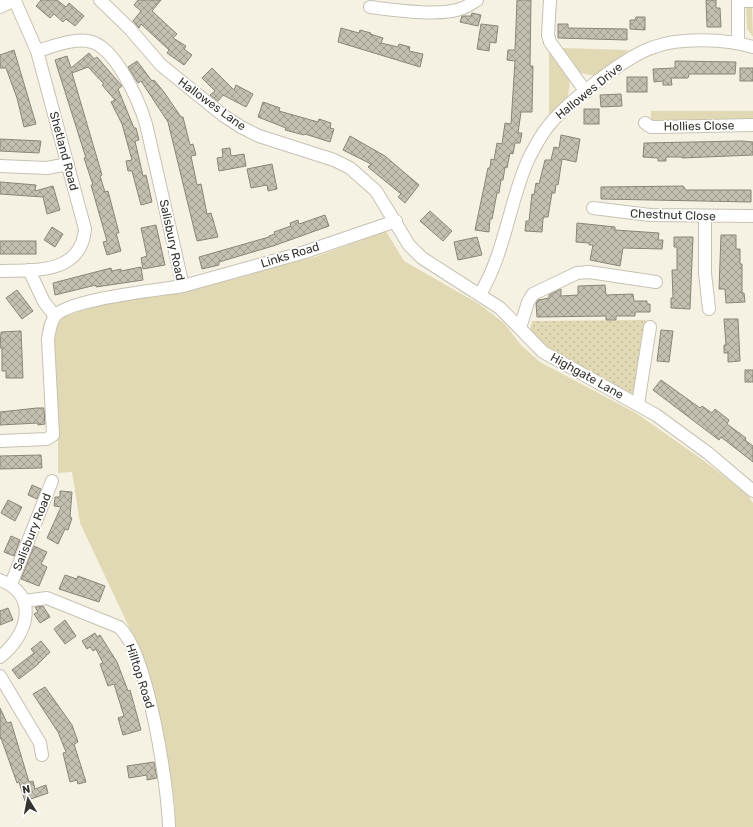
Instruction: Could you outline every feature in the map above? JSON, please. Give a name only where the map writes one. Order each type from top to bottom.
[{"type":"street","points":[[0,7],[15,0]]},
{"type":"street","name":"Shetland Road","points":[[0,271],[50,269],[60,266],[75,253],[82,243],[85,229],[37,51],[15,0]]},
{"type":"street","name":"Hallowes Lane","points":[[100,0],[130,29],[161,65],[224,116],[259,136],[334,160],[350,168],[376,191],[396,221]]},
{"type":"street","points":[[370,7],[401,11],[440,12],[462,8],[477,0]]},
{"type":"street","points":[[550,0],[548,29],[550,42],[586,92]]},
{"type":"street","points":[[738,43],[738,0],[753,1]]},
{"type":"street","name":"Salisbury Road","points":[[37,51],[78,41],[87,40],[96,42],[109,54],[128,80],[141,106],[146,124],[184,286],[101,299],[74,306],[61,311],[55,316]]},
{"type":"street","name":"Hallowes Drive","points":[[480,294],[494,265],[528,160],[549,125],[586,92],[631,58],[654,46],[674,42],[718,41],[738,43],[753,47]]},
{"type":"street","name":"Hollies Close","points":[[645,123],[651,127],[753,125]]},
{"type":"street","points":[[0,166],[47,168],[68,164]]},
{"type":"street","name":"Chestnut Close","points":[[593,208],[650,215],[705,217],[753,216]]},
{"type":"street","points":[[705,217],[705,273],[709,309]]},
{"type":"street","name":"Links Road","points":[[184,286],[305,252],[396,221]]},
{"type":"street","name":"Highgate Lane","points":[[396,221],[409,245],[419,256],[500,308],[543,352],[558,362],[638,404],[708,453],[753,491]]},
{"type":"street","points":[[0,441],[51,437],[53,432],[48,340],[49,330],[55,316],[44,302],[29,270]]},
{"type":"street","points":[[520,328],[528,302],[533,294],[577,273],[589,272],[656,282]]},
{"type":"street","points":[[638,404],[650,327]]},
{"type":"street","name":"Salisbury Road","points":[[5,582],[52,481]]},
{"type":"street","points":[[0,657],[17,640],[23,628],[26,614],[24,600],[19,590],[5,582]]},
{"type":"street","name":"Hilltop Road","points":[[24,600],[47,598],[114,625],[125,633],[132,645],[146,689],[156,730],[169,808],[169,827]]},
{"type":"street","points":[[0,676],[40,743],[42,755]]},
{"type":"shaded area","points":[[746,5],[752,6],[753,37],[747,29]]},
{"type":"shaded area","points":[[562,48],[629,50],[595,76],[581,73],[570,80],[568,97],[549,115],[549,51]]},
{"type":"shaded area","points":[[651,111],[753,111],[753,120],[651,121]]},
{"type":"shaded area","points":[[386,231],[404,261],[479,304],[504,323],[521,345],[540,362],[636,413],[703,460],[746,493],[753,503],[753,827],[174,827],[175,805],[162,729],[152,687],[137,644],[80,523],[72,472],[58,473],[58,436],[52,358],[57,319],[98,305],[181,290],[315,257]]},
{"type":"shaded area","points":[[646,320],[635,397],[550,353],[530,330],[532,321]]},
{"type":"building","points":[[41,0],[57,0],[66,7],[69,3],[84,16],[75,26],[66,19],[63,22],[54,14],[50,18],[36,6]]},
{"type":"building","points":[[138,0],[161,0],[152,11],[177,34],[173,38],[186,46],[184,49],[192,55],[184,65],[167,53],[169,50],[141,24],[139,28],[133,21],[141,11],[134,5]]},
{"type":"building","points":[[517,0],[531,0],[530,66],[533,66],[532,112],[521,112],[518,133],[522,133],[520,143],[515,143],[513,154],[510,153],[507,168],[505,167],[499,193],[497,193],[492,219],[490,219],[489,232],[475,230],[491,159],[494,160],[497,143],[502,144],[505,123],[511,124],[515,61],[507,60],[508,50],[515,50]]},
{"type":"building","points":[[706,0],[716,0],[716,8],[720,8],[721,27],[707,27]]},
{"type":"building","points":[[472,13],[481,15],[478,26],[460,22],[462,16],[471,16]]},
{"type":"building","points":[[636,17],[645,17],[645,30],[630,29],[630,20],[635,20]]},
{"type":"building","points":[[481,24],[498,26],[496,43],[490,42],[489,51],[477,49]]},
{"type":"building","points":[[558,24],[568,24],[568,28],[627,29],[627,40],[558,38]]},
{"type":"building","points":[[341,28],[359,33],[360,30],[371,33],[370,34],[383,38],[381,43],[398,47],[399,44],[410,47],[409,51],[423,54],[420,67],[338,42]]},
{"type":"building","points":[[14,50],[36,124],[24,127],[17,98],[6,68],[0,68],[0,55]]},
{"type":"building","points":[[89,53],[94,59],[97,57],[122,86],[118,89],[134,128],[136,128],[139,140],[135,141],[143,176],[146,175],[152,202],[141,205],[132,171],[128,171],[126,161],[132,160],[122,124],[111,102],[115,100],[102,85],[104,84],[88,67],[72,73],[102,175],[100,176],[105,192],[108,191],[119,233],[116,233],[121,251],[107,255],[103,242],[107,241],[91,185],[93,185],[84,158],[86,158],[55,60],[67,56],[71,68]]},
{"type":"building","points":[[137,61],[152,81],[154,80],[164,92],[181,117],[183,117],[190,145],[193,144],[196,155],[191,156],[197,185],[201,184],[207,214],[211,213],[218,237],[197,241],[168,122],[141,81],[138,83],[128,67]]},
{"type":"building","points":[[675,61],[736,62],[735,74],[689,74],[688,78],[671,78],[672,85],[663,85],[663,81],[654,82],[653,69],[675,68]]},
{"type":"building","points":[[212,68],[234,90],[236,85],[253,94],[246,107],[223,95],[218,101],[210,95],[215,91],[202,78]]},
{"type":"building","points":[[740,68],[753,68],[753,81],[740,81]]},
{"type":"building","points":[[627,77],[647,77],[647,92],[627,92]]},
{"type":"building","points":[[621,94],[622,106],[601,107],[600,95]]},
{"type":"building","points":[[263,102],[280,108],[279,111],[318,122],[319,119],[331,123],[330,128],[334,129],[330,142],[305,134],[285,130],[286,128],[258,117]]},
{"type":"building","points":[[584,109],[599,109],[599,124],[584,124]]},
{"type":"building","points":[[561,135],[580,139],[576,162],[562,159],[558,185],[556,184],[555,193],[552,193],[548,217],[544,217],[543,219],[542,232],[525,231],[526,221],[529,221],[532,194],[534,195],[536,183],[539,184],[545,160],[551,160],[554,147],[559,148]]},
{"type":"building","points":[[350,136],[385,156],[419,185],[405,203],[398,197],[401,194],[368,167],[371,164],[343,150]]},
{"type":"building","points":[[0,139],[41,141],[39,153],[0,151]]},
{"type":"building","points":[[753,142],[753,155],[682,158],[666,157],[666,161],[658,161],[658,158],[643,157],[644,143]]},
{"type":"building","points":[[230,148],[231,156],[244,154],[246,166],[219,171],[217,158],[223,157],[222,149]]},
{"type":"building","points":[[272,164],[277,189],[268,191],[267,185],[251,188],[247,169]]},
{"type":"building","points":[[0,182],[36,185],[35,191],[53,186],[60,210],[47,214],[43,197],[0,194]]},
{"type":"building","points":[[683,186],[686,190],[751,190],[751,202],[601,199],[601,187]]},
{"type":"building","points":[[430,211],[452,231],[443,241],[420,221]]},
{"type":"building","points":[[325,215],[329,226],[273,246],[219,262],[219,265],[202,269],[199,257],[269,237],[275,234],[274,232],[291,226],[290,223],[298,220],[299,224]]},
{"type":"building","points":[[577,223],[615,227],[615,230],[659,233],[658,240],[663,240],[662,249],[623,248],[620,266],[590,260],[593,245],[589,245],[589,243],[576,242]]},
{"type":"building","points":[[156,225],[165,265],[143,269],[141,258],[147,256],[141,228]]},
{"type":"building","points":[[52,227],[63,234],[55,247],[44,240]]},
{"type":"building","points":[[721,235],[736,235],[736,249],[740,249],[740,264],[742,264],[742,293],[744,293],[745,302],[726,303],[725,289],[719,289]]},
{"type":"building","points":[[477,237],[482,255],[458,260],[454,242]]},
{"type":"building","points":[[674,237],[693,237],[690,309],[671,308],[671,298],[673,298],[672,270],[677,270],[677,247],[674,247]]},
{"type":"building","points":[[0,241],[36,241],[36,254],[0,254]]},
{"type":"building","points":[[141,267],[143,280],[96,287],[96,285],[55,295],[53,283],[111,268],[112,271],[121,269],[121,271]]},
{"type":"building","points":[[605,285],[606,295],[633,294],[634,301],[647,301],[647,304],[650,304],[650,312],[635,312],[635,316],[616,316],[616,320],[606,320],[606,316],[537,317],[536,303],[538,300],[549,298],[549,295],[561,289],[561,296],[578,295],[578,286]]},
{"type":"building","points":[[17,290],[33,311],[22,319],[6,298]]},
{"type":"building","points":[[724,319],[738,319],[740,361],[728,362],[728,353],[724,353],[724,345],[726,345]]},
{"type":"building","points":[[661,330],[673,331],[669,362],[657,361]]},
{"type":"building","points":[[21,331],[23,378],[6,378],[6,371],[2,371],[2,348],[0,348],[1,332]]},
{"type":"building","points":[[745,370],[753,370],[753,382],[745,382]]},
{"type":"building","points":[[661,380],[700,408],[702,406],[712,413],[715,409],[729,420],[727,424],[746,438],[745,440],[753,446],[753,462],[721,437],[719,440],[653,390]]},
{"type":"building","points":[[44,408],[45,424],[0,425],[0,412]]},
{"type":"building","points":[[41,455],[42,468],[0,469],[0,456]]},
{"type":"building","points":[[32,485],[41,489],[37,499],[28,495]]},
{"type":"building","points":[[60,491],[72,492],[70,517],[72,518],[68,530],[65,529],[58,544],[47,538],[61,507],[54,506],[55,497],[60,497]]},
{"type":"building","points":[[8,500],[22,507],[15,521],[1,513]]},
{"type":"building","points":[[11,536],[20,540],[14,556],[4,552]]},
{"type":"building","points":[[34,546],[47,552],[41,564],[47,567],[39,586],[21,579]]},
{"type":"building","points":[[65,575],[77,579],[78,576],[105,586],[99,602],[59,589]]},
{"type":"building","points":[[43,606],[50,617],[40,623],[34,614],[38,612],[35,607]]},
{"type":"building","points":[[8,608],[13,620],[0,625],[0,611]]},
{"type":"building","points":[[65,620],[76,636],[65,644],[54,629]]},
{"type":"building","points":[[95,633],[97,637],[100,635],[117,662],[128,691],[130,690],[141,730],[123,735],[118,718],[124,716],[114,684],[108,686],[100,664],[103,663],[96,649],[93,651],[90,647],[87,649],[82,641]]},
{"type":"building","points":[[41,641],[50,652],[36,666],[19,679],[12,670],[34,653],[31,649]]},
{"type":"building","points":[[45,687],[72,725],[78,742],[74,744],[86,782],[78,784],[77,780],[70,782],[63,753],[66,752],[58,732],[33,694]]},
{"type":"building","points":[[0,708],[7,723],[11,722],[29,782],[33,781],[35,789],[46,785],[48,793],[25,801],[19,782],[17,783],[1,738],[0,739]]},
{"type":"building","points":[[154,762],[157,778],[147,780],[147,775],[129,778],[127,766]]}]
